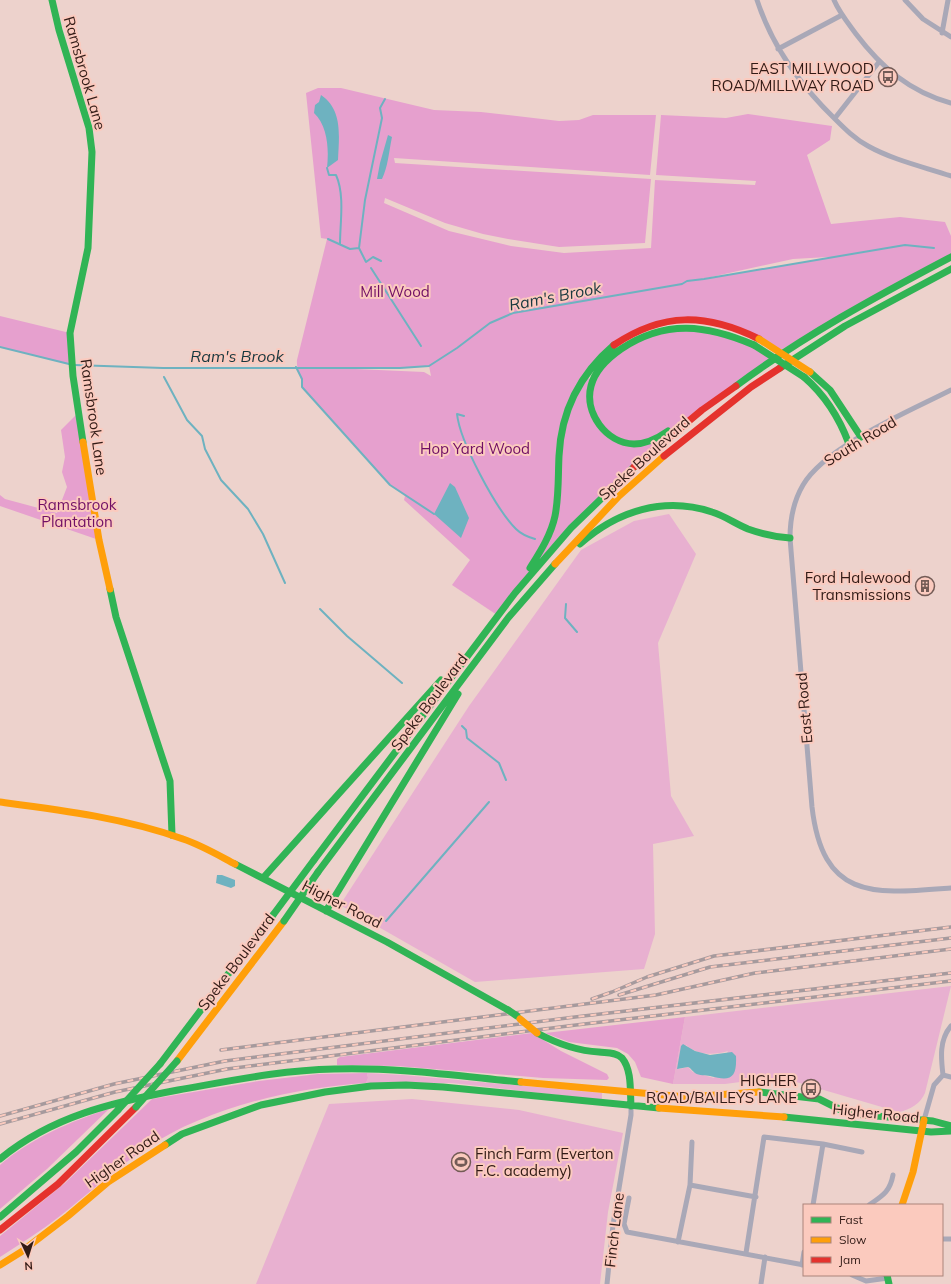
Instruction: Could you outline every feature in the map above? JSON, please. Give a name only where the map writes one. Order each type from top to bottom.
[{"type":"main road","name":"Ramsbrook Lane","points":[[52,0],[59,30],[89,128],[92,152],[88,248],[74,307],[70,333],[74,376],[99,540],[116,617],[170,781],[172,835]]},
{"type":"main road","name":"Speke Boulevard","points":[[0,1216],[55,1171],[96,1133],[160,1064],[214,996],[478,639],[517,589],[571,528],[651,452],[706,406],[770,360],[856,307],[951,257]]},
{"type":"main road","name":"Speke Boulevard","points":[[0,1230],[58,1184],[136,1107],[177,1061],[284,921],[318,872],[480,654],[508,618],[576,538],[656,462],[702,424],[751,387],[818,342],[845,326],[951,269]]},
{"type":"main road","points":[[517,589],[544,546],[552,525],[557,493],[561,435],[569,405],[584,376],[602,354],[637,330],[650,325],[677,320],[717,322],[743,331],[816,386],[831,404],[843,425],[849,444]]},
{"type":"main road","points":[[770,360],[663,434],[649,441],[634,444],[616,440],[606,433],[593,414],[590,391],[592,380],[600,367],[620,349],[639,338],[668,328],[698,327],[725,332],[756,342],[810,372],[830,390],[861,437]]},
{"type":"main road","points":[[508,618],[587,537],[614,520],[643,509],[677,504],[695,507],[728,518],[754,531],[771,536],[790,538]]},
{"type":"main road","points":[[263,878],[478,639]]},
{"type":"main road","points":[[326,911],[480,654]]},
{"type":"main road","name":"Higher Road","points":[[0,802],[48,808],[172,835],[192,842],[386,942],[508,1010],[537,1032],[570,1048],[619,1055],[624,1062],[630,1092],[631,1106]]},
{"type":"main road","name":"Higher Road","points":[[0,1159],[48,1128],[102,1106],[182,1088],[266,1074],[334,1069],[393,1070],[686,1097],[763,1092],[819,1099],[841,1110],[854,1114],[924,1120],[951,1126]]},
{"type":"main road","name":"Higher Road","points":[[0,1265],[21,1252],[68,1216],[108,1182],[182,1134],[261,1105],[295,1096],[371,1086],[406,1085],[443,1087],[631,1106],[814,1119],[922,1131],[951,1131]]},
{"type":"main road","points":[[902,1204],[913,1172],[924,1120]]},
{"type":"street","points":[[757,0],[778,49],[788,65],[824,109],[850,134],[868,146],[951,176]]},
{"type":"street","points":[[834,0],[842,15],[879,62],[896,78],[912,88],[937,99],[951,103]]},
{"type":"street","points":[[905,0],[923,19],[942,33],[951,37]]},
{"type":"street","points":[[942,33],[948,0]]},
{"type":"street","points":[[778,49],[842,15]]},
{"type":"street","points":[[834,118],[879,62]]},
{"type":"street","name":"South Road","points":[[790,538],[793,507],[803,484],[818,466],[861,437],[951,390]]},
{"type":"street","name":"East Road","points":[[790,538],[814,822],[824,854],[836,872],[858,886],[881,891],[951,888]]},
{"type":"street","points":[[924,1120],[934,1086],[943,1075],[941,1053],[946,1034],[951,1026]]},
{"type":"street","points":[[943,1075],[951,1076]]},
{"type":"street","name":"Finch Lane","points":[[607,1284],[613,1225],[631,1106]]},
{"type":"street","points":[[746,1253],[756,1197],[764,1137],[823,1144],[862,1152]]},
{"type":"street","points":[[678,1242],[690,1185],[692,1142]]},
{"type":"street","points":[[813,1204],[823,1144]]},
{"type":"street","points":[[870,1204],[889,1190],[893,1175]]},
{"type":"street","points":[[690,1185],[756,1197]]},
{"type":"street","points":[[629,1198],[624,1224],[627,1232],[746,1253],[803,1265]]},
{"type":"street","points":[[760,1284],[765,1257]]},
{"type":"street","points":[[854,1276],[866,1281],[888,1279]]},
{"type":"shaded area","points":[[669,514],[696,554],[658,643],[671,796],[694,836],[653,844],[655,934],[644,969],[475,982],[340,905],[469,706],[581,550],[634,521]]},
{"type":"shaded area","points":[[951,986],[925,1093],[915,1106],[899,1112],[786,1079],[763,1079],[725,1084],[673,1084],[685,1017]],"holes":[[[686,1045],[691,1049],[707,1054],[728,1051],[714,1078],[693,1072],[688,1067],[679,1069]]]},
{"type":"shaded area","points":[[367,1073],[602,1093],[602,1100],[452,1083],[366,1083],[368,1078]]},
{"type":"shaded area","name":"Finch Farm (Everton F.C. academy)","points":[[412,1099],[519,1110],[623,1133],[608,1212],[600,1284],[256,1284],[329,1104]]},
{"type":"green space","points":[[318,88],[341,88],[434,110],[481,112],[559,121],[579,120],[593,115],[656,115],[650,175],[394,158],[395,163],[651,179],[645,243],[559,247],[508,239],[483,234],[445,223],[385,198],[384,203],[449,231],[511,246],[564,253],[651,248],[655,180],[755,185],[756,181],[656,175],[661,115],[726,118],[748,114],[832,126],[830,140],[807,155],[831,224],[900,217],[945,222],[951,236],[951,254],[939,263],[856,307],[779,351],[734,327],[707,321],[687,320],[667,322],[647,327],[629,335],[612,346],[597,360],[584,376],[592,380],[604,364],[618,351],[634,340],[652,333],[690,327],[710,329],[742,339],[758,348],[770,360],[694,416],[624,477],[558,544],[497,615],[452,585],[470,560],[404,500],[405,496],[390,485],[302,387],[297,367],[297,360],[327,239],[321,238],[306,93]],"holes":[[[828,258],[702,279],[793,259]],[[429,366],[431,376],[424,372],[310,367],[400,368]]]},
{"type":"green space","points":[[0,316],[70,333],[72,365],[0,347]]},
{"type":"green space","name":"Ramsbrook Plantation","points":[[79,412],[99,540],[0,506],[0,495],[5,499],[57,513],[67,487],[62,472],[65,457],[61,430]]},
{"type":"green space","points":[[685,1017],[673,1084],[641,1077],[635,1062],[628,1054],[617,1048],[569,1042],[545,1033]]},
{"type":"green space","points":[[532,1033],[561,1051],[607,1074],[609,1078],[607,1080],[543,1078],[397,1066],[337,1065],[337,1059],[340,1057]]},
{"type":"green space","points":[[367,1073],[368,1078],[366,1083],[309,1090],[251,1102],[223,1111],[169,1134],[112,1173],[53,1222],[0,1257],[0,1236],[65,1183],[152,1099],[259,1081],[318,1074]]},
{"type":"green space","points":[[109,1109],[47,1169],[0,1209],[0,1165],[24,1147],[38,1139],[80,1119]]},
{"type":"water","points":[[321,95],[333,108],[339,133],[338,160],[327,168],[328,154],[325,131],[319,118],[314,113],[315,105],[319,102]]},
{"type":"water","points":[[388,135],[392,137],[387,164],[382,179],[377,179],[380,163]]},
{"type":"water","points":[[450,483],[455,487],[469,518],[461,538],[434,514]]},
{"type":"water","points":[[217,875],[222,875],[235,880],[235,886],[231,888],[216,883]]},
{"type":"water","points":[[683,1044],[695,1051],[710,1055],[732,1052],[736,1056],[734,1074],[728,1078],[717,1078],[698,1075],[688,1067],[677,1069],[681,1046]]},
{"type":"waterway","points":[[381,261],[373,257],[366,262],[359,248],[365,200],[382,118],[380,108],[385,99]]},
{"type":"waterway","points":[[327,168],[329,175],[336,175],[339,183],[341,200],[340,244]]},
{"type":"waterway","points":[[328,239],[350,249],[359,248]]},
{"type":"waterway","name":"Ram's Brook","points":[[74,365],[163,368],[400,368],[429,366],[457,348],[490,323],[513,313],[682,284],[687,281],[905,245],[934,248]]},
{"type":"waterway","points":[[371,268],[421,346]]},
{"type":"waterway","name":"Ram's Brook","points":[[0,347],[69,364]]},
{"type":"waterway","points":[[296,367],[302,379],[302,387],[390,485],[434,514]]},
{"type":"waterway","points":[[164,377],[187,420],[202,436],[205,449],[221,480],[248,509],[263,534],[285,583]]},
{"type":"waterway","points":[[464,416],[457,414],[465,441],[489,491],[516,529],[525,536],[535,539]]},
{"type":"waterway","points":[[566,604],[565,618],[577,632]]},
{"type":"waterway","points":[[320,609],[347,636],[402,683]]},
{"type":"waterway","points":[[462,726],[466,730],[467,738],[499,763],[506,780]]},
{"type":"waterway","points":[[386,921],[489,802]]},
{"type":"railway","points":[[592,999],[647,977],[714,956],[951,927]]},
{"type":"railway","points":[[619,995],[710,967],[951,938]]},
{"type":"railway","points":[[221,1050],[656,995],[755,973],[951,949]]},
{"type":"railway","points":[[0,1116],[114,1084],[225,1061],[575,1017],[951,973]]},
{"type":"railway","points":[[0,1124],[115,1092],[227,1069],[576,1025],[951,981]]},
{"type":"traffic: fast","points":[[52,0],[59,30],[89,128],[92,152],[88,248],[70,333],[73,376],[83,442]]},
{"type":"traffic: fast","points":[[736,386],[814,333],[951,257]]},
{"type":"traffic: fast","points":[[780,368],[845,326],[951,269]]},
{"type":"traffic: fast","points":[[668,431],[652,440],[634,444],[614,438],[599,425],[591,406],[591,386],[599,370],[607,360],[621,349],[638,339],[670,329],[687,328],[720,333],[754,345]]},
{"type":"traffic: fast","points":[[530,568],[548,537],[555,516],[558,494],[559,456],[568,409],[574,394],[591,368],[614,345]]},
{"type":"traffic: fast","points":[[754,345],[804,377]]},
{"type":"traffic: fast","points":[[810,372],[830,390],[861,437]]},
{"type":"traffic: fast","points":[[804,377],[825,399],[841,425],[849,444]]},
{"type":"traffic: fast","points":[[314,860],[515,593],[571,528],[634,467]]},
{"type":"traffic: fast","points":[[580,544],[594,532],[625,515],[659,506],[694,507],[712,512],[753,531],[790,538]]},
{"type":"traffic: fast","points":[[318,872],[508,618],[555,564]]},
{"type":"traffic: fast","points":[[110,589],[116,617],[170,781],[172,835]]},
{"type":"traffic: fast","points":[[263,878],[441,680]]},
{"type":"traffic: fast","points":[[326,911],[458,694]]},
{"type":"traffic: fast","points":[[273,915],[314,860]]},
{"type":"traffic: fast","points":[[235,864],[387,942],[508,1010]]},
{"type":"traffic: fast","points":[[284,921],[318,872]]},
{"type":"traffic: fast","points":[[160,1064],[273,915]]},
{"type":"traffic: fast","points":[[508,1010],[517,1016]]},
{"type":"traffic: fast","points":[[537,1033],[559,1043],[575,1048],[611,1053],[620,1056],[625,1063],[629,1075],[631,1106]]},
{"type":"traffic: fast","points":[[136,1107],[177,1061]]},
{"type":"traffic: fast","points":[[118,1110],[160,1064]]},
{"type":"traffic: fast","points":[[0,1159],[20,1144],[41,1132],[62,1121],[84,1113],[130,1100],[256,1076],[295,1071],[381,1069],[428,1072],[521,1082]]},
{"type":"traffic: fast","points":[[165,1145],[182,1134],[261,1105],[325,1092],[371,1086],[406,1085],[443,1087],[659,1108]]},
{"type":"traffic: fast","points":[[759,1092],[819,1099],[841,1110],[854,1114],[933,1121],[951,1126]]},
{"type":"traffic: fast","points":[[0,1217],[76,1152],[118,1110]]},
{"type":"traffic: fast","points":[[784,1117],[931,1132],[951,1131]]},
{"type":"traffic: fast","points":[[887,1276],[889,1284]]},
{"type":"traffic: slow","points":[[759,339],[810,372]]},
{"type":"traffic: slow","points":[[83,442],[99,540],[110,589]]},
{"type":"traffic: slow","points":[[555,564],[618,497],[664,456]]},
{"type":"traffic: slow","points":[[0,802],[69,812],[139,825],[190,841],[235,864]]},
{"type":"traffic: slow","points":[[177,1061],[284,921]]},
{"type":"traffic: slow","points":[[520,1019],[537,1033]]},
{"type":"traffic: slow","points":[[521,1082],[686,1097],[759,1092]]},
{"type":"traffic: slow","points":[[659,1108],[784,1117]]},
{"type":"traffic: slow","points":[[902,1204],[913,1172],[924,1120]]},
{"type":"traffic: slow","points":[[0,1265],[21,1252],[68,1216],[108,1182],[165,1145]]},
{"type":"traffic: jam","points":[[614,345],[632,334],[650,326],[685,320],[721,324],[740,330],[759,339]]},
{"type":"traffic: jam","points":[[664,456],[751,387],[780,368]]},
{"type":"traffic: jam","points":[[634,467],[702,410],[736,386]]},
{"type":"traffic: jam","points":[[0,1230],[58,1184],[136,1107]]},
{"type":"place","name":"EAST MILLWOOD ROAD/MILLWAY ROAD","points":[[888,77]]},
{"type":"place","name":"Ford Halewood Transmissions","points":[[925,586]]},
{"type":"place","name":"HIGHER ROAD/BAILEYS LANE","points":[[811,1089]]},
{"type":"place","name":"Finch Farm (Everton F.C. academy)","points":[[461,1162]]},
{"type":"park label","name":"Mill Wood","points":[[395,291]]},
{"type":"park label","name":"Hop Yard Wood","points":[[475,448]]}]
